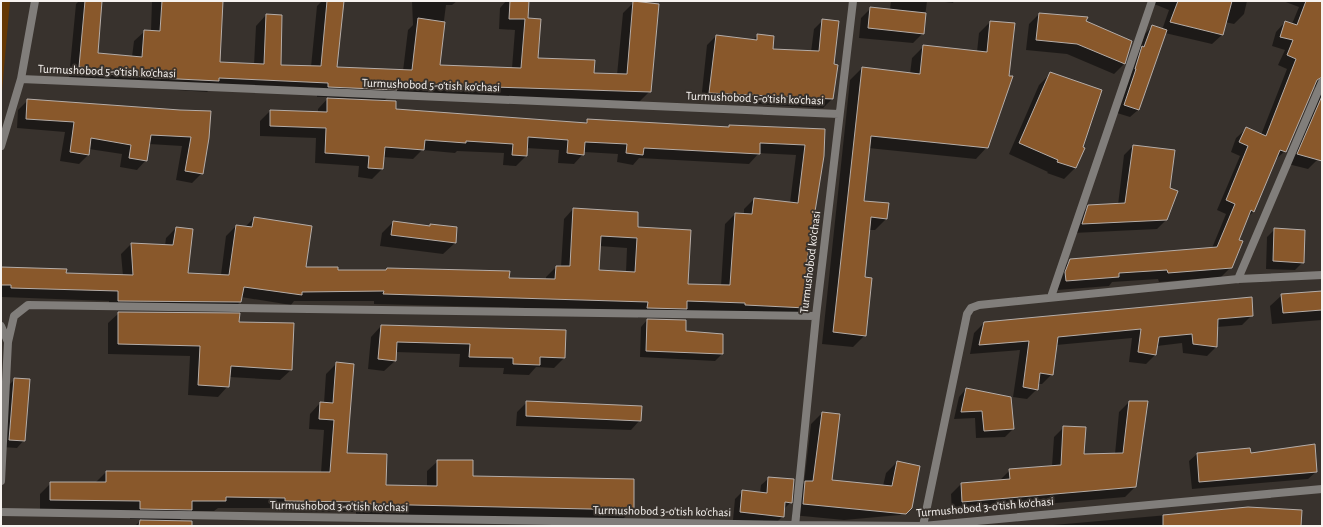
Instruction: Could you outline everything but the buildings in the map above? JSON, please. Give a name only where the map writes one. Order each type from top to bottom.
[{"type":"street","points":[[1,146],[21,79],[35,1]]},
{"type":"street","name":"Turmushobod ko'chasi","points":[[796,525],[816,316],[853,1]]},
{"type":"street","points":[[1051,298],[1152,1]]},
{"type":"street","name":"Turmushobod 5-o'tish ko'chasi","points":[[21,79],[840,114]]},
{"type":"street","points":[[1238,279],[1322,82]]},
{"type":"street","points":[[923,526],[967,314],[971,308],[979,305],[1238,279],[1322,275]]},
{"type":"street","points":[[1,481],[8,342],[14,316],[28,305],[816,316]]},
{"type":"street","points":[[1,326],[8,342]]},
{"type":"street","name":"Turmushobod 3-o'tish ko'chasi","points":[[1,512],[923,526],[1322,489]]},
{"type":"shaded area","points":[[1,1],[10,1],[1,102]]}]
